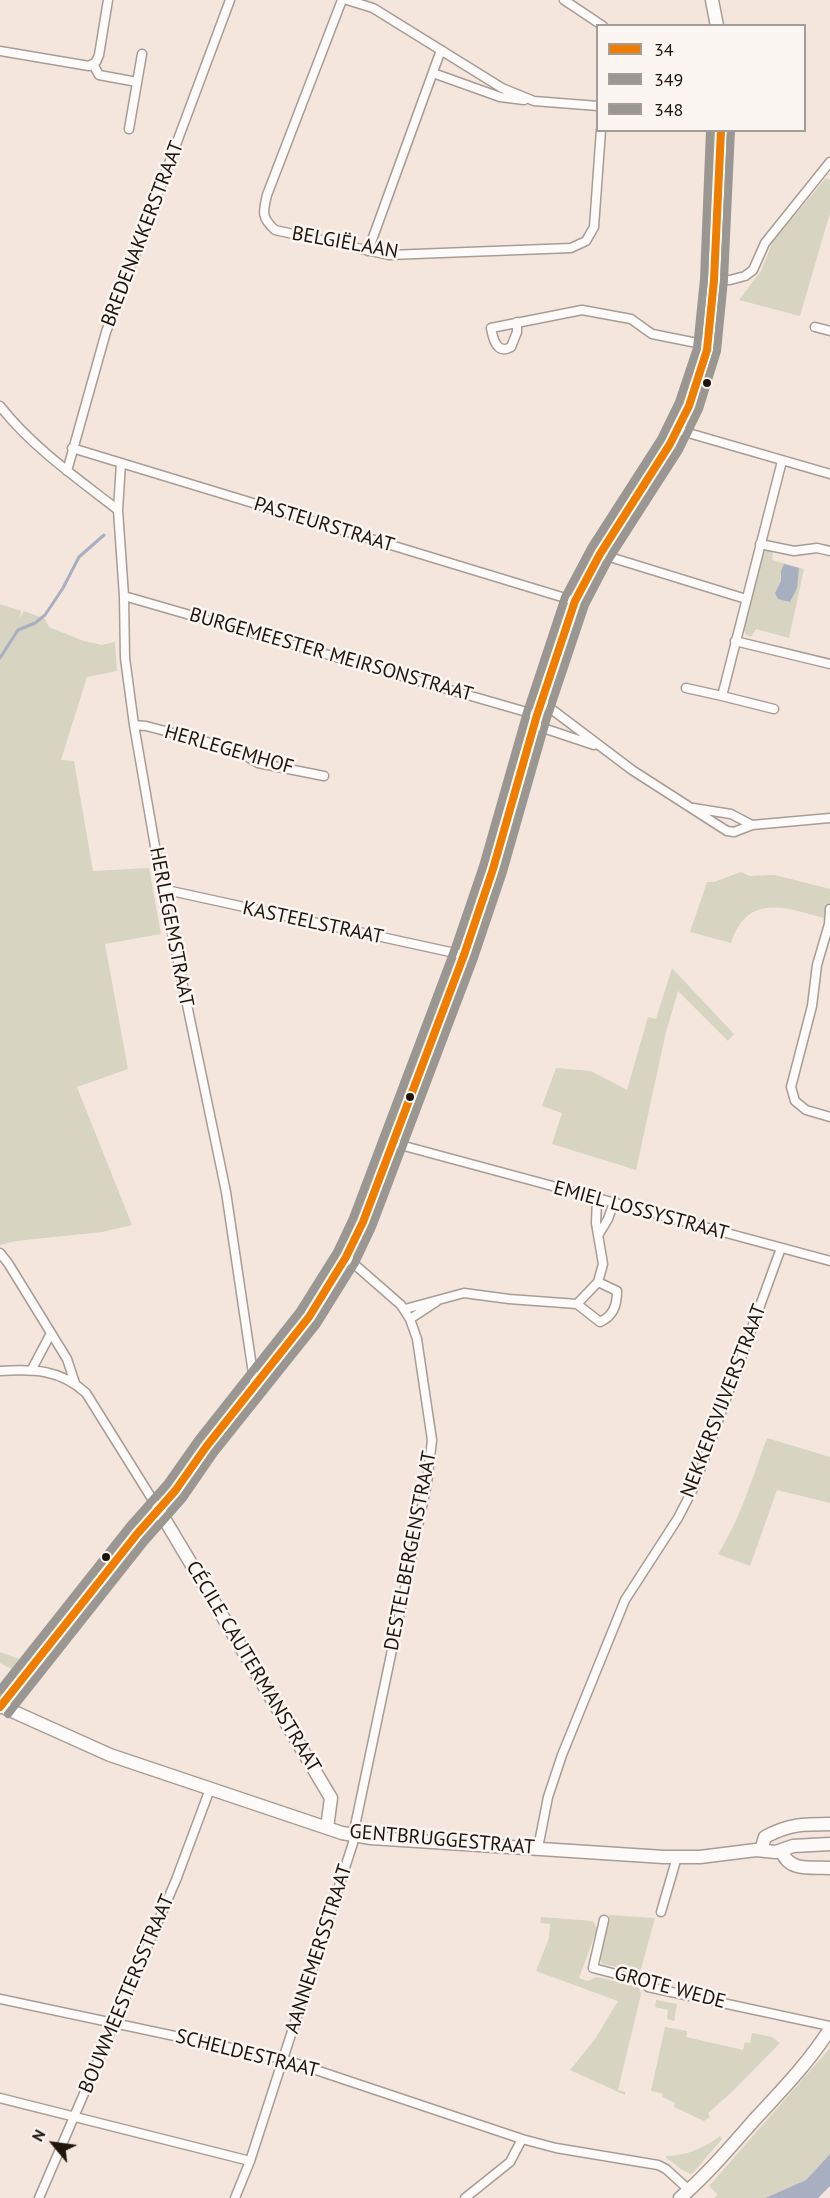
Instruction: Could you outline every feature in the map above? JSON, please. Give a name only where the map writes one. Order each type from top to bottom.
[{"type":"main road","points":[[712,0],[717,24]]},
{"type":"main road","points":[[1,1706],[136,1534],[159,1510],[309,1317],[346,1257],[363,1222],[464,956],[575,601],[600,554],[678,430],[689,406],[707,345],[714,280],[720,132]]},
{"type":"main road","name":"CÉCILE CAUTERMANSTRAAT","points":[[159,1510],[331,1798],[327,1828]]},
{"type":"main road","name":"GENTBRUGGESTRAAT","points":[[1,1706],[111,1755],[353,1836],[677,1857],[700,1857],[761,1850],[782,1851],[794,1846],[830,1844]]},
{"type":"main road","points":[[761,1850],[765,1837],[788,1827],[797,1824],[830,1824]]},
{"type":"main road","points":[[788,1827],[782,1851],[791,1865],[830,1868]]},
{"type":"main road","points":[[685,2194],[794,2076],[830,2028]]},
{"type":"street","points":[[0,51],[85,67],[93,64],[99,54],[108,0]]},
{"type":"street","name":"BREDENAKKERSTRAAT","points":[[67,471],[106,332],[230,0]]},
{"type":"street","name":"BELGIËLAAN","points":[[342,0],[267,195],[263,212],[266,222],[275,230],[389,255],[571,248],[586,241],[594,227],[601,132]]},
{"type":"street","points":[[347,0],[374,8],[502,88],[534,101]]},
{"type":"street","points":[[564,0],[600,24]]},
{"type":"street","points":[[368,250],[441,50]]},
{"type":"street","points":[[129,129],[142,54]]},
{"type":"street","points":[[93,64],[99,75],[137,82]]},
{"type":"street","points":[[433,73],[500,98],[596,106]]},
{"type":"street","points":[[714,280],[730,280],[744,276],[753,270],[765,243],[830,162]]},
{"type":"street","points":[[517,322],[582,310],[631,320],[652,334],[707,345]]},
{"type":"street","points":[[815,327],[830,331]]},
{"type":"street","points":[[0,406],[17,427],[67,471],[118,510]]},
{"type":"street","points":[[678,430],[830,474]]},
{"type":"street","name":"PASTEURSTRAAT","points":[[72,448],[575,601]]},
{"type":"street","points":[[722,696],[782,461]]},
{"type":"street","name":"HERLEGEMSTRAAT","points":[[122,464],[118,510],[124,596],[125,658],[134,725],[162,889],[226,1192],[255,1387]]},
{"type":"street","points":[[760,544],[794,551],[817,548],[830,552]]},
{"type":"street","points":[[600,554],[746,599]]},
{"type":"street","name":"BURGEMEESTER MEIRSONSTRAAT","points":[[124,596],[536,720],[603,748]]},
{"type":"street","points":[[735,641],[830,664]]},
{"type":"street","points":[[686,688],[774,709]]},
{"type":"street","points":[[542,702],[632,770],[727,831],[734,832],[752,825],[830,818]]},
{"type":"street","name":"HERLEGEMHOF","points":[[134,725],[146,726],[234,749],[258,763],[324,776]]},
{"type":"street","points":[[691,808],[731,814],[752,825]]},
{"type":"street","name":"KASTEELSTRAAT","points":[[162,889],[464,956]]},
{"type":"street","points":[[830,909],[829,924],[817,965],[812,1006],[791,1087],[795,1101],[806,1110],[830,1117]]},
{"type":"street","name":"EMIEL LOSSYSTRAAT","points":[[393,1143],[830,1261]]},
{"type":"street","points":[[577,1304],[598,1282],[603,1264],[596,1223],[597,1199]]},
{"type":"street","points":[[599,1234],[614,1202]]},
{"type":"street","name":"NEKKERSVIJVERSTRAAT","points":[[538,1848],[548,1797],[567,1743],[625,1600],[678,1518],[694,1487],[782,1248]]},
{"type":"street","points":[[0,1253],[67,1359],[75,1383]]},
{"type":"street","name":"DESTELBERGENSTRAAT","points":[[346,1257],[405,1309],[410,1319],[417,1339],[432,1440],[427,1484],[353,1836]]},
{"type":"street","points":[[405,1309],[464,1293],[577,1304],[600,1322],[609,1317],[617,1302],[617,1292],[598,1282]]},
{"type":"street","points":[[410,1319],[439,1299]]},
{"type":"street","points":[[32,1369],[51,1333]]},
{"type":"street","points":[[0,1371],[32,1369],[50,1371],[75,1383],[86,1393],[159,1510]]},
{"type":"street","name":"BOUWMEESTERSSTRAAT","points":[[39,2198],[176,1880],[210,1789]]},
{"type":"street","name":"AANNEMERSSTRAAT","points":[[236,2198],[284,2059],[351,1850],[353,1836]]},
{"type":"street","points":[[662,1912],[677,1857]]},
{"type":"street","name":"GROTE WEDE","points":[[604,1920],[593,1968],[643,1981],[648,1987],[830,2028]]},
{"type":"street","name":"SCHELDESTRAAT","points":[[0,1999],[284,2059],[522,2139],[556,2148],[658,2165],[666,2169],[685,2194]]},
{"type":"street","points":[[0,2098],[250,2161]]},
{"type":"street","points":[[465,2198],[510,2162],[522,2139]]},
{"type":"shaded area","points":[[826,178],[830,180],[830,213],[800,316],[739,300],[761,271],[773,241]]},
{"type":"shaded area","points":[[768,549],[773,551],[772,560],[804,569],[789,638],[756,629],[751,637],[746,635],[743,627],[762,553]]},
{"type":"shaded area","points":[[0,604],[21,611],[20,618],[24,611],[45,619],[49,627],[84,641],[102,645],[115,642],[117,671],[87,677],[61,760],[74,761],[93,871],[149,868],[161,934],[105,944],[128,1069],[77,1087],[132,1225],[102,1232],[16,1241],[0,1245]]},
{"type":"shaded area","points":[[741,872],[750,876],[775,875],[830,889],[830,920],[786,908],[772,908],[759,910],[748,916],[738,926],[731,943],[690,932],[707,882],[714,882]]},
{"type":"shaded area","points":[[672,968],[734,1034],[728,1041],[678,991],[666,1032],[636,1170],[552,1144],[562,1113],[542,1106],[556,1068],[591,1071],[627,1090],[648,1017],[656,1019]]},
{"type":"shaded area","points":[[767,1438],[830,1457],[830,1503],[777,1490],[750,1566],[718,1554],[740,1512]]},
{"type":"shaded area","points":[[0,1652],[25,1661],[17,1672],[0,1663]]},
{"type":"shaded area","points":[[609,1915],[655,1918],[641,1969],[638,1972],[603,1964],[600,1959]]},
{"type":"shaded area","points":[[541,1917],[593,1921],[597,1929],[579,1978],[588,1981],[597,1977],[639,1987],[641,1994],[618,2090],[625,2092],[625,2095],[570,2070],[595,2039],[618,2001],[536,1971],[549,1938],[550,1924],[540,1923]]},
{"type":"shaded area","points":[[656,2000],[677,2004],[674,2021],[667,2019],[668,2010],[655,2007]]},
{"type":"shaded area","points":[[665,2027],[687,2031],[686,2037],[743,2050],[745,2042],[750,2043],[752,2033],[772,2037],[780,2043],[708,2113],[710,2117],[704,2121],[674,2107],[675,2103],[662,2097],[663,2094],[651,2091]]},
{"type":"shaded area","points":[[830,2048],[830,2154],[806,2180],[765,2198],[714,2198],[718,2195],[709,2186]]},
{"type":"shaded area","points":[[720,2136],[722,2139],[692,2174],[666,2158],[666,2156],[694,2150]]},
{"type":"water","points":[[784,564],[799,568],[797,588],[790,602],[778,599],[775,593],[781,581]]},
{"type":"water","points":[[830,2154],[830,2186],[818,2198],[765,2198],[806,2180]]},
{"type":"waterway","points":[[0,658],[18,630],[35,623],[45,615],[63,588],[79,557],[104,535]]},
{"type":"transit line","name":"348","points":[[0,1690],[129,1527],[167,1484],[198,1440],[300,1311],[337,1252],[353,1218],[454,951],[483,866],[527,712],[565,597],[591,548],[661,439],[679,402],[697,348],[704,279],[710,132]]},
{"type":"transit line","name":"34","points":[[0,1707],[137,1534],[175,1491],[206,1447],[309,1317],[346,1257],[363,1222],[464,955],[493,869],[537,715],[575,601],[600,554],[670,444],[689,406],[707,350],[714,280],[721,132]]},
{"type":"transit line","name":"349","points":[[8,1714],[145,1541],[183,1498],[214,1453],[317,1324],[355,1263],[372,1227],[474,958],[503,872],[547,718],[585,605],[609,559],[679,450],[699,409],[717,351],[724,280],[731,132]]}]
